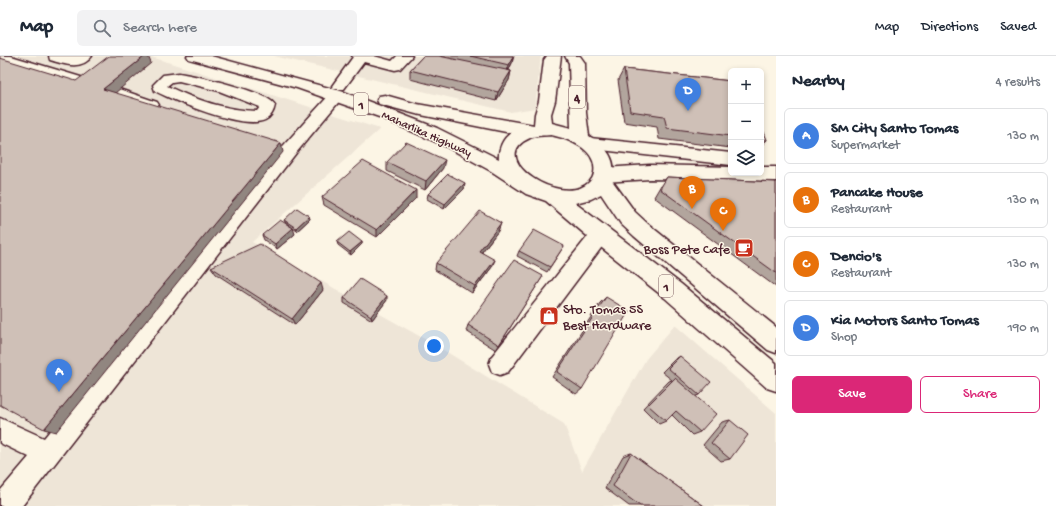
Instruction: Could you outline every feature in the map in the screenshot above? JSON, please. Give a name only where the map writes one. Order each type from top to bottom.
[{"type":"main road","name":"Maharlika Highway","points":[[194,56],[416,109],[536,130]]},
{"type":"main road","name":"Maharlika Highway","points":[[228,56],[338,91],[492,162],[518,179]]},
{"type":"main road","name":"4","points":[[536,130],[548,100],[552,60],[554,56]]},
{"type":"main road","name":"4","points":[[572,56],[576,63],[578,113],[586,141]]},
{"type":"main road","name":"1","points":[[603,178],[595,188],[583,194],[569,197],[553,196],[532,189],[518,179],[510,169],[507,153],[511,144],[516,138],[536,130],[562,131],[586,141],[602,160],[603,178],[628,218],[776,342]]},
{"type":"main road","points":[[586,141],[728,159]]},
{"type":"main road","points":[[764,164],[776,166]]},
{"type":"main road","points":[[603,178],[650,172],[776,174]]},
{"type":"main road","name":"1","points":[[553,196],[600,235],[673,291],[776,380]]},
{"type":"lane","points":[[37,69],[54,56],[74,62],[84,56]]},
{"type":"lane","points":[[6,506],[282,147],[338,91],[361,56],[395,66],[402,57]]},
{"type":"lane","points":[[0,57],[89,84]]},
{"type":"lane","points":[[179,77],[194,79],[249,96],[268,105],[266,111],[261,116],[202,118],[173,94],[160,88],[160,85],[168,78],[179,77]]},
{"type":"lane","points":[[116,92],[168,110]]},
{"type":"lane","points":[[500,364],[600,235]]},
{"type":"lane","points":[[0,430],[48,453]]},
{"type":"shaded area","points":[[0,56],[148,56],[380,129],[252,242],[437,346],[564,424],[582,471],[646,359],[675,325],[776,413],[776,506],[0,506]]},
{"type":"shaded area","points":[[274,56],[541,56],[535,108],[511,112]]},
{"type":"building","points":[[109,56],[145,56],[103,89],[281,143],[44,429],[0,405],[0,58],[76,81]]},
{"type":"building","points":[[423,56],[439,56],[511,71],[498,92],[410,70]]},
{"type":"building","points":[[470,56],[513,56],[509,65]]},
{"type":"building","points":[[624,69],[728,81],[728,136],[667,128],[664,116],[630,111]]},
{"type":"building","points":[[764,132],[767,140],[764,140]]},
{"type":"building","points":[[406,142],[445,160],[426,181],[387,162]]},
{"type":"building","points":[[363,161],[416,190],[377,230],[322,197]]},
{"type":"building","points":[[448,174],[465,183],[445,204],[428,194]]},
{"type":"building","points":[[667,177],[776,182],[776,273],[660,189]]},
{"type":"building","points":[[297,208],[309,216],[296,228],[284,220]]},
{"type":"building","points":[[480,211],[501,223],[479,251],[495,260],[475,286],[436,263]]},
{"type":"building","points":[[280,220],[293,228],[275,244],[262,235]]},
{"type":"building","points":[[534,230],[564,246],[550,267],[519,251]]},
{"type":"building","points":[[349,232],[362,242],[350,252],[337,242]]},
{"type":"building","points":[[260,244],[321,283],[292,319],[211,267]]},
{"type":"building","points":[[514,260],[543,276],[499,345],[468,325]]},
{"type":"building","points":[[360,279],[387,296],[371,316],[344,298]]},
{"type":"building","points":[[606,297],[629,311],[582,389],[557,372]]},
{"type":"building","points":[[680,356],[711,382],[699,395],[668,368]]},
{"type":"building","points":[[675,378],[716,414],[700,432],[676,411],[666,421],[648,405]]},
{"type":"building","points":[[730,420],[748,435],[730,459],[711,443]]},
{"type":"building","points":[[631,453],[704,506],[640,506],[613,486]]},
{"type":"place","name":"Kia Motors Santo Tomas","points":[[688,111]]},
{"type":"place","name":"Pancake House","points":[[692,209]]},
{"type":"place","name":"Dencio's","points":[[723,231]]},
{"type":"place","name":"Boss Pete Cafe","points":[[744,248]]},
{"type":"place","name":"Sto. Tomas 5S Best Hardware","points":[[549,316]]},
{"type":"place","name":"SM City Santo Tomas","points":[[59,392]]}]
